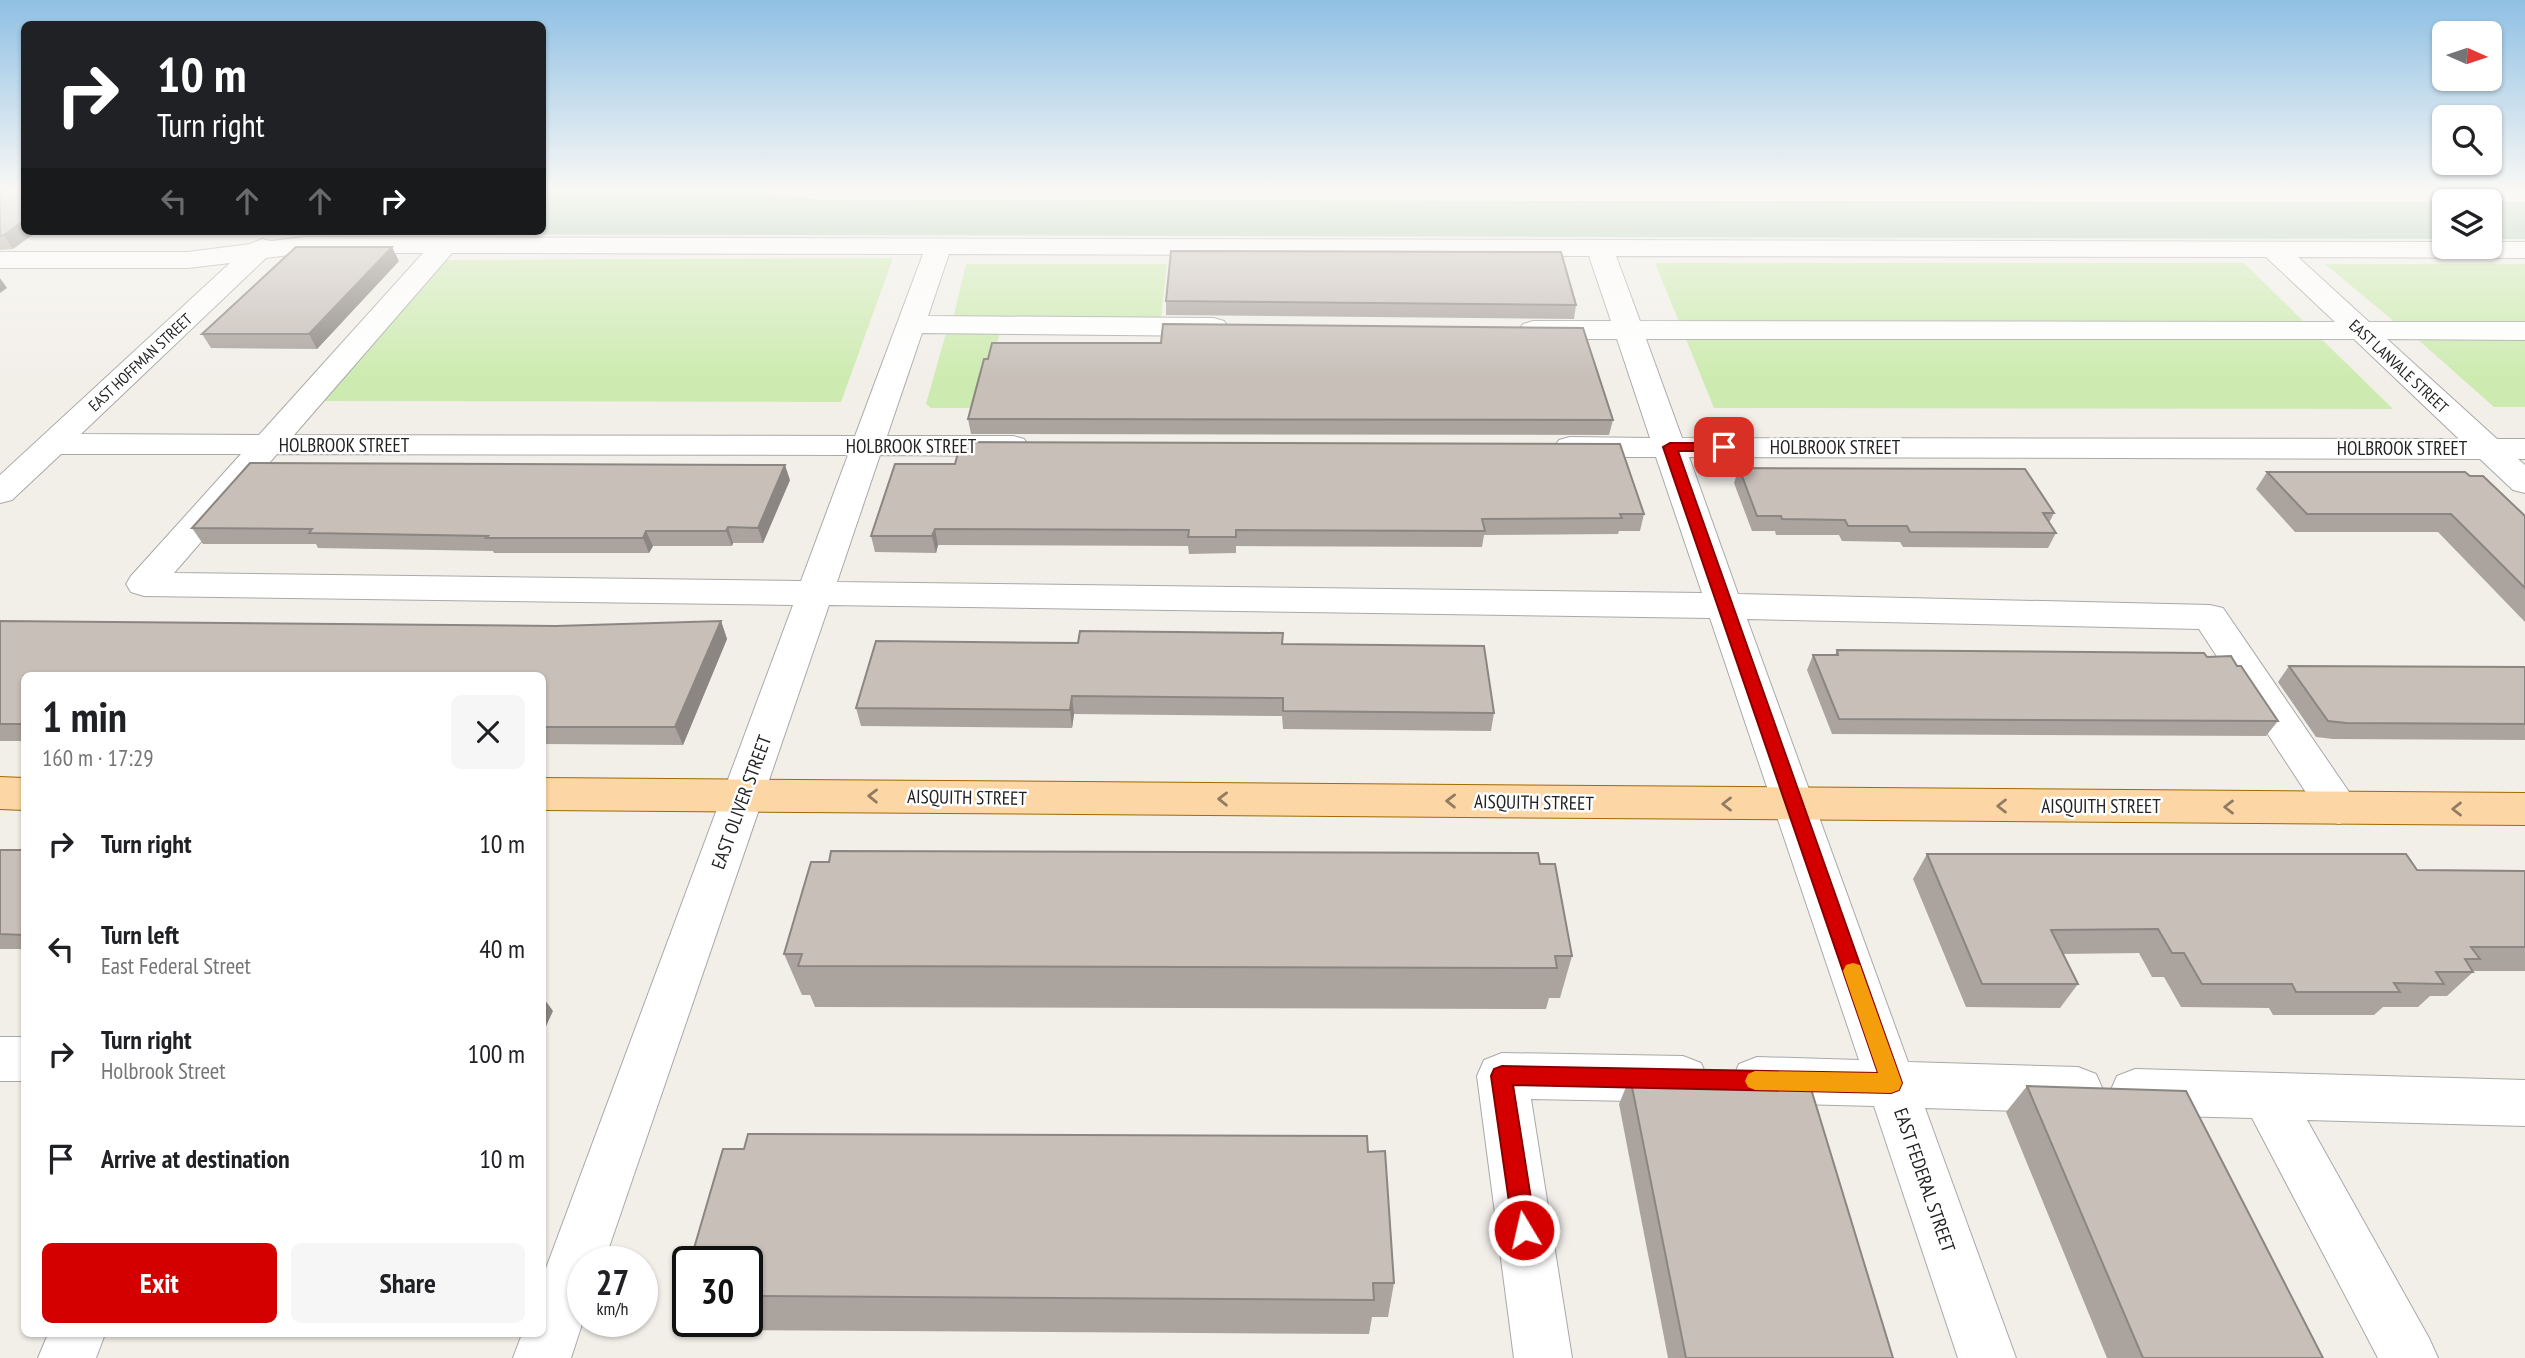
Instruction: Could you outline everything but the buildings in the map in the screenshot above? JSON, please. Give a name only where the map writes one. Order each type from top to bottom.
[{"type":"main road","points":[[0,793],[21,793]]},
{"type":"main road","name":"AISQUITH STREET","points":[[546,794],[2525,809]]},
{"type":"street","points":[[0,260],[188,260],[221,252]]},
{"type":"street","name":"EAST HOFFMAN STREET","points":[[0,493],[12,471],[52,444],[257,252]]},
{"type":"street","points":[[439,252],[144,584],[1725,606],[2210,617],[2339,808]]},
{"type":"street","name":"EAST OLIVER STREET","points":[[542,1358],[937,252]]},
{"type":"street","name":"EAST FEDERAL STREET","points":[[1601,252],[1796,804],[1987,1358]]},
{"type":"street","name":"EAST LANVALE STREET","points":[[2277,252],[2525,483]]},
{"type":"street","points":[[911,324],[1242,327]]},
{"type":"street","points":[[1504,330],[2525,331]]},
{"type":"street","name":"HOLBROOK STREET","points":[[52,444],[1048,446]]},
{"type":"street","name":"HOLBROOK STREET","points":[[1545,447],[2525,449]]},
{"type":"street","points":[[0,1059],[21,1059]]},
{"type":"street","points":[[1543,1358],[1502,1076],[1891,1083],[2267,1097],[2525,1103]]},
{"type":"street","points":[[2267,1097],[2409,1358]]},
{"type":"street","points":[[67,1358],[76,1337]]},
{"type":"green space","points":[[893,258],[841,402],[324,401],[447,260]]},
{"type":"green space","points":[[1655,263],[2244,263],[2393,409],[1714,408]]},
{"type":"green space","points":[[966,264],[1167,264],[1161,318],[953,319]]},
{"type":"green space","points":[[2325,264],[2525,264],[2525,324],[2397,324]]},
{"type":"green space","points":[[946,333],[1000,333],[977,408],[931,408],[926,404]]},
{"type":"green space","points":[[2414,336],[2525,336],[2525,407],[2494,407]]},
{"type":"slow traffic","points":[[1755,1081],[1891,1083],[1853,971]]},
{"type":"route","points":[[1524,1230],[1502,1076],[1891,1083],[1670,447],[1724,447]]}]
